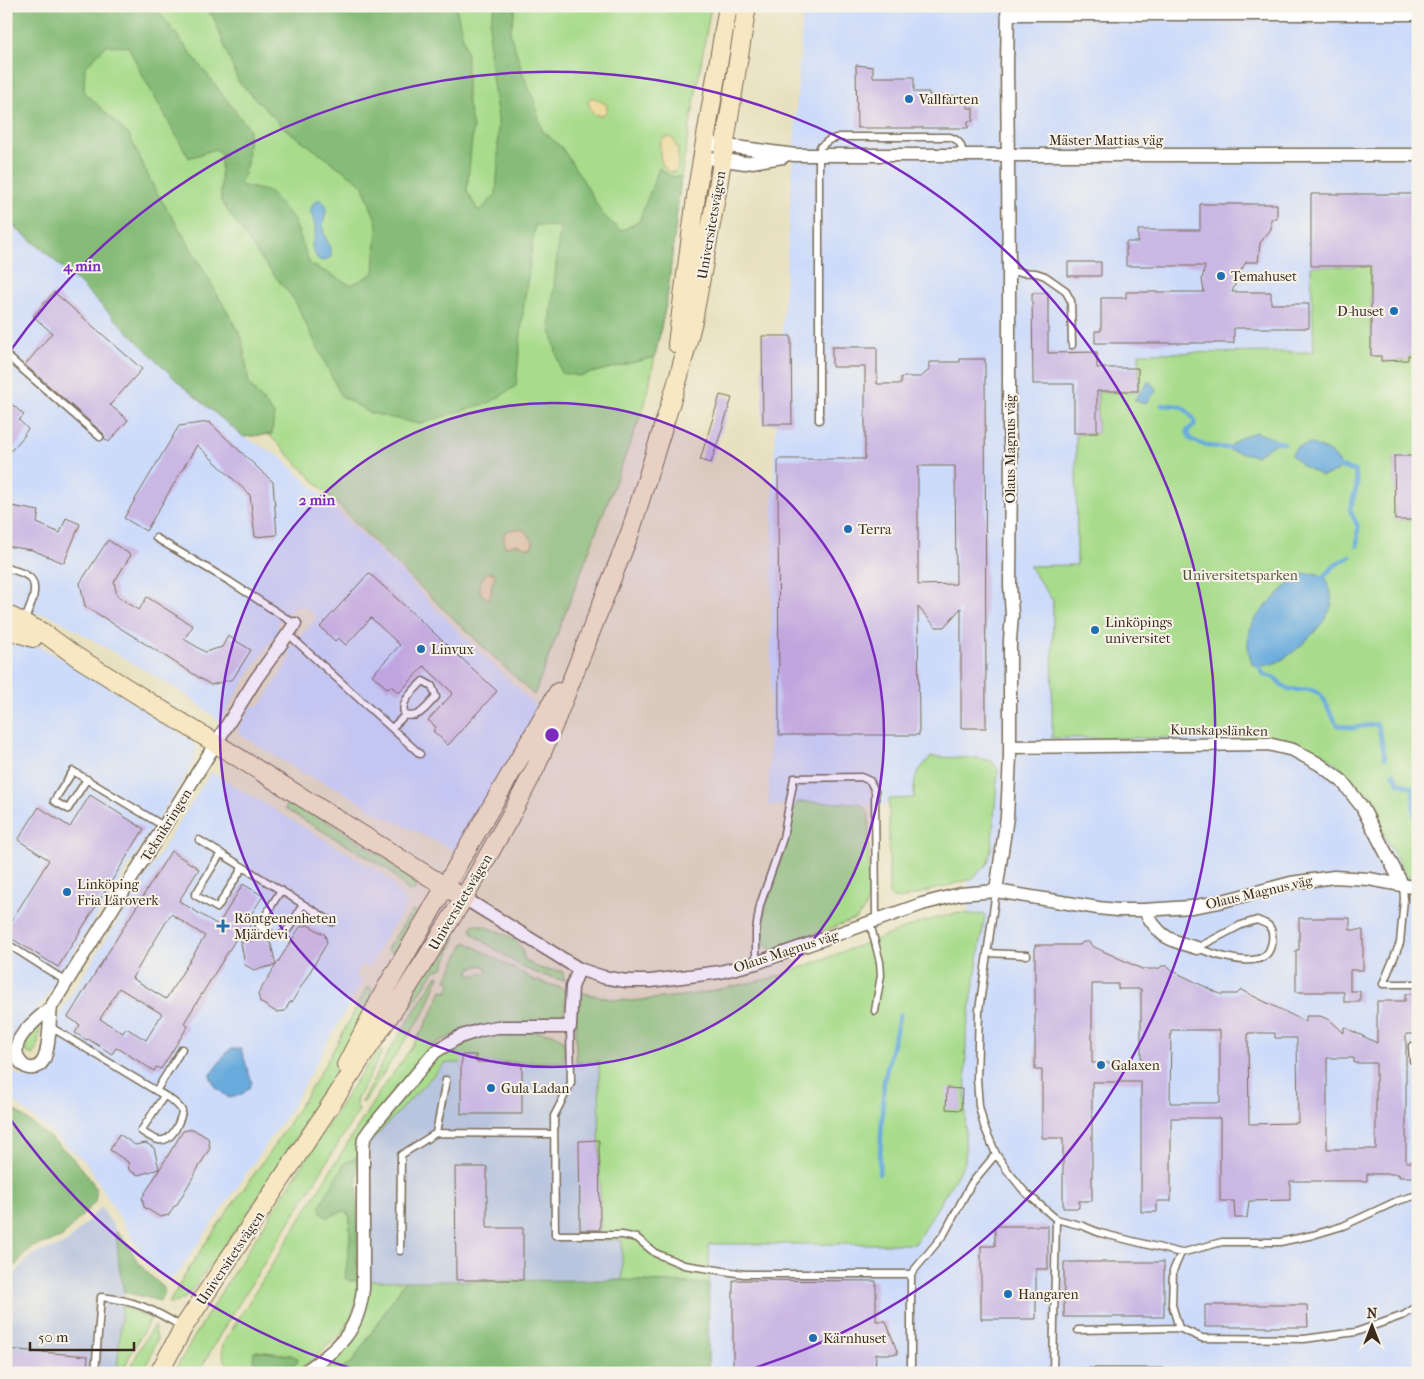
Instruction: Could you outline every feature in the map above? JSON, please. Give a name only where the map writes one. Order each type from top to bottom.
[{"type":"main road","name":"Universitetsvägen","points":[[659,441],[678,338],[691,232],[728,6]]},
{"type":"main road","name":"Universitetsvägen","points":[[159,1373],[183,1328],[398,1003],[464,898],[511,816],[536,767],[630,533],[679,376],[693,321],[724,153],[748,6]]},
{"type":"main road","points":[[6,614],[44,633],[77,657],[445,886]]},
{"type":"main road","points":[[6,627],[77,657]]},
{"type":"main road","name":"Universitetsvägen","points":[[304,1145],[385,990],[586,642]]},
{"type":"main road","name":"Olaus Magnus väg","points":[[445,886],[464,898]]},
{"type":"street","points":[[1008,10],[1418,14]]},
{"type":"street","name":"Olaus Magnus väg","points":[[996,891],[1007,817],[1012,615],[1010,584],[1008,10]]},
{"type":"street","name":"Mäster Mattias väg","points":[[704,150],[724,153],[745,163],[795,156],[1418,154]]},
{"type":"street","name":"Teknikringen","points":[[44,1022],[51,1007],[256,679],[291,628]]},
{"type":"street","name":"Kunskapslänken","points":[[1010,747],[1268,744],[1293,750],[1319,764],[1342,782],[1362,807],[1403,886]]},
{"type":"street","name":"Olaus Magnus väg","points":[[464,898],[579,969],[626,981],[651,981],[720,972],[756,963],[922,904],[960,894],[996,891],[1098,908],[1144,910],[1192,907],[1219,902],[1291,883],[1334,877],[1369,879],[1403,886]]},
{"type":"street","points":[[1403,886],[1418,888]]},
{"type":"street","points":[[1144,910],[1155,928],[1163,935],[1197,948]]},
{"type":"street","points":[[303,1373],[344,1341],[358,1316],[361,1305],[363,1289],[364,1138],[435,1052],[459,1037],[498,1027],[570,1027],[572,987],[579,969]]},
{"type":"lane","points":[[820,420],[820,147],[829,140],[852,136],[950,137],[960,143],[963,155]]},
{"type":"lane","points":[[1009,272],[1036,273],[1045,276],[1065,290],[1071,301],[1072,346]]},
{"type":"lane","points":[[6,355],[100,438]]},
{"type":"lane","points":[[156,538],[229,581],[291,628],[420,754]]},
{"type":"lane","points":[[6,568],[29,577],[33,581],[34,587],[24,622],[6,627]]},
{"type":"lane","points":[[423,681],[432,686],[436,697],[420,714],[415,716],[405,715],[402,709],[404,703],[423,681]]},
{"type":"lane","points":[[392,728],[405,715]]},
{"type":"lane","points":[[87,779],[68,810],[54,801],[72,771],[87,779],[165,827]]},
{"type":"lane","points":[[756,963],[756,930],[760,905],[783,838],[794,778],[861,777],[870,782],[875,791],[873,921],[880,962],[875,1011]]},
{"type":"lane","points":[[199,840],[332,922]]},
{"type":"lane","points":[[221,853],[195,894],[218,908],[243,867]]},
{"type":"lane","points":[[1403,886],[1404,899],[1400,943],[1383,984],[1418,984]]},
{"type":"lane","points":[[281,890],[259,926],[273,934],[285,933],[303,904]]},
{"type":"lane","name":"Olaus Magnus väg","points":[[996,891],[979,1010],[976,1079],[979,1106],[984,1126],[996,1154],[1024,1191],[1056,1219]]},
{"type":"lane","points":[[1257,920],[1267,924],[1270,928],[1272,940],[1269,952],[1262,957],[1248,960],[1216,956],[1197,948],[1241,925],[1257,920]]},
{"type":"lane","points":[[6,943],[67,982]]},
{"type":"lane","points":[[988,953],[1027,955]]},
{"type":"lane","points":[[44,1022],[156,1091],[164,1096],[179,1106],[182,1116],[170,1136],[166,1140],[160,1141],[141,1131],[164,1096]]},
{"type":"lane","points":[[570,1027],[571,1083],[554,1116],[555,1235],[622,1235],[637,1238],[655,1253],[684,1265],[744,1274],[911,1274]]},
{"type":"lane","points":[[1412,1046],[1413,1060],[1418,1060]]},
{"type":"lane","points":[[156,1091],[182,1049]]},
{"type":"lane","points":[[436,1133],[446,1080]]},
{"type":"lane","points":[[400,1252],[401,1155],[436,1133],[554,1134]]},
{"type":"lane","points":[[911,1373],[911,1274],[944,1234],[971,1184],[996,1154]]},
{"type":"lane","points":[[1162,1372],[1054,1372],[1056,1219],[1083,1226],[1100,1233],[1181,1253],[1222,1242],[1280,1242],[1313,1236],[1343,1226],[1397,1201],[1418,1195]]},
{"type":"lane","points":[[1179,1328],[1172,1305],[1173,1271],[1181,1253]]},
{"type":"lane","points":[[95,1373],[101,1297],[121,1299],[139,1304],[158,1312],[183,1328]]},
{"type":"lane","points":[[1078,1330],[1179,1328],[1202,1338],[1304,1339],[1356,1332],[1404,1314],[1418,1306]]},
{"type":"shaded area","name":"Linköpings universitet","points":[[803,6],[1418,6],[1418,1370],[1411,1373],[708,1373],[709,1244],[915,1244],[966,1035],[985,915],[968,913],[969,805],[769,805],[774,456]]},
{"type":"shaded area","points":[[6,220],[43,250],[80,284],[181,385],[244,437],[281,457],[394,565],[456,629],[539,709],[456,851],[380,814],[339,789],[303,773],[240,734],[238,729],[252,706],[261,705],[291,657],[288,651],[317,617],[305,607],[294,607],[277,624],[278,631],[220,721],[182,692],[52,616],[6,607]]},
{"type":"shaded area","points":[[6,634],[44,649],[79,668],[190,739],[196,751],[188,772],[43,1002],[11,1043],[7,1051],[6,1061]]},
{"type":"shaded area","points":[[211,772],[382,874],[403,898],[406,906],[386,936],[369,967],[362,964],[355,977],[362,981],[290,1110],[176,1276],[165,1278],[143,1256],[86,1162],[6,1094],[6,1080],[14,1072],[23,1077],[37,1078],[44,1075],[49,1069],[53,1060],[56,1024],[62,1009]]},
{"type":"shaded area","points":[[599,1062],[600,1240],[622,1240],[622,1280],[370,1281],[368,1144],[445,1063]]},
{"type":"shaded area","points":[[101,1207],[116,1230],[119,1266],[124,1292],[117,1373],[6,1373],[6,1285],[29,1257],[61,1246],[69,1241]]},
{"type":"green space","points":[[6,6],[711,6],[681,177],[667,299],[645,404],[534,695],[393,561],[225,390]]},
{"type":"green space","points":[[6,6],[157,6],[156,8],[249,129],[247,164],[240,185],[270,192],[294,220],[310,264],[351,285],[374,273],[377,223],[363,187],[358,181],[284,128],[238,81],[213,16],[200,6],[456,6],[467,56],[467,99],[473,128],[467,191],[479,212],[496,194],[498,164],[498,119],[489,54],[490,21],[495,6],[515,6],[510,32],[524,77],[534,100],[542,130],[562,148],[602,214],[621,231],[639,221],[659,168],[670,176],[681,177],[667,299],[655,357],[579,376],[561,373],[550,326],[560,227],[535,225],[523,312],[516,386],[491,402],[419,424],[370,413],[341,396],[295,301],[259,256],[221,201],[221,154],[215,149],[189,158],[140,71],[129,47],[106,45],[85,68],[84,92],[129,135],[154,188],[187,241],[242,338],[249,384],[274,414],[272,434],[244,437],[181,385],[80,284],[43,250],[6,220]]},
{"type":"green space","name":"Universitetsparken","points":[[1311,266],[1371,266],[1371,355],[1381,356],[1382,361],[1408,360],[1408,355],[1418,355],[1418,456],[1394,457],[1395,520],[1418,520],[1418,879],[1407,877],[1354,781],[1319,751],[1300,743],[1281,738],[1052,738],[1053,601],[1029,566],[1077,565],[1076,434],[1097,434],[1098,392],[1139,392],[1139,353],[1314,352]]},
{"type":"green space","points":[[931,757],[978,758],[992,761],[998,770],[992,843],[988,863],[972,879],[900,899],[893,898],[889,894],[889,799],[914,798],[916,775]]},
{"type":"green space","points":[[288,800],[337,827],[397,866],[417,885],[414,891],[409,892],[389,870],[285,809]]},
{"type":"green space","points":[[798,802],[860,803],[866,809],[869,814],[868,899],[864,910],[856,919],[772,950],[764,945],[762,935],[764,913],[790,832],[794,808]]},
{"type":"green space","points":[[413,910],[421,914],[393,953],[387,949]]},
{"type":"green space","points":[[956,913],[985,915],[966,1035],[965,1162],[915,1244],[709,1244],[709,1284],[622,1280],[622,1240],[600,1240],[599,1062],[576,1062],[576,997],[579,992],[610,999],[632,1001],[692,995],[773,978],[922,922]]},
{"type":"green space","points":[[474,924],[493,929],[514,940],[522,949],[525,960],[542,969],[562,971],[565,981],[522,967],[474,935],[471,929]]},
{"type":"green space","points":[[452,932],[455,938],[443,968],[434,971],[408,1012],[406,1011],[414,988]]},
{"type":"green space","points":[[466,942],[534,980],[565,989],[565,1008],[562,1016],[551,1022],[466,1030],[438,1042],[423,1058],[357,1157],[345,1163],[333,1214],[344,1211],[350,1216],[350,1238],[358,1281],[353,1313],[343,1331],[316,1357],[294,1373],[235,1373],[223,1357],[223,1344],[380,1091],[406,1056],[430,1016],[442,990],[447,992],[451,982],[446,980]],"holes":[[[483,965],[488,971],[476,975],[469,974],[470,968]],[[254,1351],[257,1351],[291,1355],[264,1367],[258,1362]]]},
{"type":"green space","points":[[437,975],[439,976],[426,1010],[364,1102],[361,1102],[389,1051]]},
{"type":"green space","points":[[367,987],[373,990],[369,1002],[338,1067],[308,1119],[249,1211],[190,1293],[181,1301],[169,1303],[196,1257],[298,1109],[339,1040]]},
{"type":"green space","points":[[39,1025],[37,1050],[33,1055],[26,1052],[25,1048],[31,1033]]},
{"type":"green space","points":[[506,1031],[544,1032],[558,1036],[564,1044],[563,1062],[445,1063],[368,1144],[371,1136],[401,1098],[425,1071],[449,1049],[477,1036]]},
{"type":"green space","points":[[380,1050],[382,1051],[381,1055],[357,1098],[356,1104],[359,1110],[222,1331],[199,1372],[173,1373],[215,1302],[345,1098],[362,1072]]},
{"type":"green space","points":[[6,1103],[67,1152],[87,1175],[96,1192],[95,1202],[61,1238],[33,1247],[6,1277]]},
{"type":"green space","points":[[357,1157],[358,1281],[349,1281],[345,1278],[350,1238],[350,1216],[344,1211],[327,1217],[321,1212],[320,1205],[345,1163]]},
{"type":"green space","points":[[116,1230],[142,1267],[164,1288],[164,1295],[160,1301],[124,1292],[119,1266]]},
{"type":"green space","points":[[622,1280],[709,1284],[708,1373],[337,1373],[353,1361],[405,1281]]},
{"type":"green space","points":[[370,1281],[405,1281],[353,1361],[337,1373],[331,1373],[325,1363],[368,1292]]},
{"type":"green space","points":[[122,1306],[151,1318],[122,1373],[117,1373]]},
{"type":"green space","points":[[154,1325],[157,1339],[144,1373],[129,1373],[138,1352]]},
{"type":"green space","points":[[254,1351],[291,1355],[298,1358],[297,1363],[284,1370],[275,1370],[253,1361]]},
{"type":"sand","points":[[591,98],[595,98],[607,105],[607,110],[604,114],[592,113],[588,101]]},
{"type":"sand","points":[[670,137],[674,140],[678,150],[678,168],[674,172],[668,172],[665,169],[660,155],[660,143],[664,138]]},
{"type":"sand","points":[[509,530],[523,530],[529,535],[533,542],[532,547],[527,548],[517,544],[505,547],[504,533]]},
{"type":"sand","points":[[487,573],[494,573],[495,576],[489,599],[480,591],[480,584]]},
{"type":"water","points":[[316,200],[321,200],[327,206],[323,228],[331,257],[324,261],[319,260],[312,246],[315,226],[310,210]]},
{"type":"water","points":[[1149,381],[1157,390],[1147,402],[1141,403],[1134,400]]},
{"type":"water","points":[[1256,432],[1279,441],[1256,456],[1229,450],[1228,448],[1240,438]]},
{"type":"water","points":[[1312,444],[1326,450],[1336,458],[1341,467],[1337,472],[1322,476],[1303,466],[1291,455],[1297,447]]},
{"type":"water","points":[[1315,573],[1325,577],[1330,587],[1332,602],[1323,622],[1308,639],[1282,660],[1270,665],[1253,665],[1249,654],[1248,642],[1249,631],[1254,620],[1277,595],[1298,577],[1304,574]]},
{"type":"water","points":[[231,1049],[241,1049],[252,1083],[243,1094],[229,1098],[216,1088],[210,1076]]},
{"type":"building","name":"Vallfarten","points":[[856,65],[873,67],[873,77],[914,77],[914,92],[929,92],[929,95],[938,96],[963,96],[963,102],[968,102],[968,108],[973,108],[973,121],[968,121],[968,128],[857,128]]},
{"type":"building","name":"D-huset","points":[[1311,194],[1418,194],[1418,355],[1408,355],[1408,360],[1381,361],[1381,356],[1371,356],[1371,266],[1311,266]]},
{"type":"building","name":"Temahuset","points":[[1200,204],[1277,204],[1277,219],[1271,219],[1271,229],[1260,243],[1258,262],[1246,262],[1232,292],[1271,292],[1271,304],[1309,304],[1309,328],[1234,328],[1234,343],[1095,343],[1095,331],[1101,331],[1101,298],[1126,298],[1126,292],[1204,292],[1202,279],[1205,266],[1126,266],[1126,242],[1138,242],[1138,230],[1200,230]]},
{"type":"building","points":[[1068,262],[1101,262],[1101,276],[1068,276]]},
{"type":"building","points":[[54,292],[142,369],[110,405],[128,420],[109,442],[105,439],[103,433],[25,365],[52,333],[33,316]]},
{"type":"building","points":[[1032,293],[1048,293],[1048,353],[1097,352],[1097,368],[1138,368],[1138,391],[1097,391],[1097,433],[1074,433],[1074,384],[1033,384]]},
{"type":"building","points":[[762,336],[791,336],[792,424],[763,424]]},
{"type":"building","name":"Terra","points":[[832,347],[877,347],[877,384],[901,384],[901,377],[921,377],[929,370],[929,362],[960,362],[960,359],[985,359],[986,728],[961,728],[961,608],[944,627],[936,627],[918,607],[919,735],[779,735],[778,459],[865,459],[865,367],[832,367]],"holes":[[[918,466],[955,466],[956,584],[918,585]]]},
{"type":"building","points":[[720,395],[732,398],[711,463],[700,460]]},
{"type":"building","points":[[6,399],[24,415],[19,420],[28,429],[6,456]]},
{"type":"building","points":[[209,422],[273,482],[277,535],[255,537],[250,495],[197,445],[146,531],[124,518],[179,426]]},
{"type":"building","points":[[1394,456],[1418,456],[1418,520],[1395,520]]},
{"type":"building","points":[[6,505],[39,511],[37,523],[60,533],[66,518],[80,524],[64,563],[32,550],[6,546]]},
{"type":"building","points":[[108,540],[131,555],[114,582],[117,596],[139,610],[147,597],[193,626],[184,639],[205,652],[222,647],[228,636],[251,650],[233,679],[211,685],[85,606],[80,583]]},
{"type":"building","points":[[369,573],[497,691],[448,745],[433,731],[436,727],[428,720],[453,693],[424,666],[399,693],[391,686],[388,689],[372,675],[400,645],[371,618],[346,645],[338,638],[335,641],[320,627]]},
{"type":"building","name":"Linköping Fria Läroverk","points":[[90,795],[144,829],[58,967],[6,935],[10,923],[49,860],[18,840],[39,807],[70,827]]},
{"type":"building","points":[[171,851],[199,869],[179,901],[218,925],[243,884],[263,896],[248,919],[252,922],[240,942],[239,934],[184,1023],[188,1026],[161,1069],[156,1067],[154,1071],[116,1048],[112,1054],[75,1033],[80,1025],[68,1017]],"holes":[[[171,914],[205,936],[166,999],[132,978]],[[119,988],[162,1014],[146,1040],[126,1028],[123,1033],[100,1019]]]},
{"type":"building","points":[[1299,918],[1350,918],[1350,930],[1363,930],[1363,970],[1350,970],[1350,991],[1360,991],[1360,1002],[1344,1002],[1344,992],[1296,992],[1296,950],[1299,950]]},
{"type":"building","points":[[308,925],[325,935],[327,943],[292,1002],[290,1002],[285,1011],[276,1012],[260,1002],[258,994],[300,927]]},
{"type":"building","points":[[262,938],[271,944],[276,965],[254,970],[245,965],[241,943]]},
{"type":"building","name":"Galaxen","points":[[1083,942],[1089,942],[1092,946],[1142,969],[1158,969],[1162,966],[1168,966],[1173,971],[1220,994],[1237,994],[1241,990],[1306,1022],[1306,1016],[1320,1016],[1330,1020],[1344,1033],[1344,1027],[1377,1043],[1377,1001],[1405,1001],[1405,994],[1418,994],[1418,1034],[1406,1034],[1406,1162],[1418,1162],[1418,1177],[1399,1177],[1399,1174],[1367,1174],[1367,1181],[1290,1181],[1290,1200],[1249,1201],[1247,1218],[1235,1218],[1234,1201],[1220,1201],[1220,1118],[1171,1118],[1171,1201],[1157,1201],[1157,1212],[1141,1212],[1141,1082],[1092,1082],[1092,1201],[1079,1201],[1079,1208],[1063,1208],[1063,1138],[1042,1138],[1042,1070],[1035,1070],[1035,945],[1080,945]],"holes":[[[1092,984],[1118,984],[1118,989],[1141,989],[1141,1063],[1092,1063]],[[1171,1030],[1220,1030],[1220,1103],[1170,1103]],[[1248,1033],[1275,1033],[1275,1038],[1297,1038],[1298,1123],[1249,1124]],[[1327,1058],[1354,1058],[1354,1063],[1376,1063],[1376,1149],[1327,1149]]]},
{"type":"building","name":"Gula Ladan","points":[[462,1055],[476,1055],[476,1062],[522,1063],[522,1114],[461,1114]]},
{"type":"building","points":[[947,1088],[962,1089],[961,1110],[946,1109]]},
{"type":"building","points":[[193,1129],[208,1138],[210,1148],[176,1206],[174,1206],[169,1215],[160,1217],[144,1207],[142,1198],[183,1131]]},
{"type":"building","points":[[119,1134],[135,1145],[146,1143],[154,1148],[159,1169],[138,1175],[129,1170],[128,1162],[110,1150]]},
{"type":"building","points":[[599,1140],[600,1230],[580,1230],[579,1141]]},
{"type":"building","points":[[455,1167],[487,1167],[487,1228],[523,1228],[523,1280],[456,1280]]},
{"type":"building","name":"Hangaren","points":[[995,1226],[1048,1226],[1048,1269],[1036,1269],[1036,1319],[981,1319],[981,1246],[995,1246]]},
{"type":"building","points":[[1064,1262],[1164,1262],[1164,1317],[1064,1317]]},
{"type":"building","name":"Kärnhuset","points":[[733,1280],[876,1281],[876,1321],[886,1321],[898,1354],[876,1354],[875,1372],[733,1371]]},
{"type":"building","points":[[1205,1305],[1307,1305],[1308,1327],[1205,1327]]},
{"type":"building","points":[[6,1349],[88,1356],[87,1370],[81,1369],[80,1373],[6,1373]]},
{"type":"waterway","points":[[1162,405],[1182,407],[1191,416],[1195,421],[1194,425],[1187,431],[1190,439],[1211,446],[1232,448]]},
{"type":"waterway","points":[[1274,441],[1284,443]]},
{"type":"waterway","points":[[1337,466],[1355,471],[1357,485],[1350,510],[1358,527],[1357,546]]},
{"type":"waterway","points":[[1320,581],[1334,566],[1350,556]]},
{"type":"waterway","points":[[1260,660],[1259,666],[1264,675],[1276,679],[1287,688],[1315,691],[1321,695],[1338,725],[1353,728],[1376,724],[1379,729],[1385,758]]},
{"type":"waterway","points":[[1393,773],[1399,783],[1412,787],[1413,809],[1418,822]]},
{"type":"waterway","points":[[879,1174],[884,1081],[900,1014]]},
{"type":"place","name":"Vallfarten","points":[[909,99]]},
{"type":"place","name":"Temahuset","points":[[1221,276]]},
{"type":"place","name":"D-huset","points":[[1394,311]]},
{"type":"place","name":"Terra","points":[[848,529]]},
{"type":"place","name":"Linköpings universitet","points":[[1095,630]]},
{"type":"place","name":"Linvux","points":[[421,649]]},
{"type":"place","name":"Linköping Fria Läroverk","points":[[67,892]]},
{"type":"place","name":"Röntgenenheten Mjärdevi","points":[[223,926]]},
{"type":"place","name":"Galaxen","points":[[1101,1065]]},
{"type":"place","name":"Gula Ladan","points":[[491,1088]]},
{"type":"place","name":"Hangaren","points":[[1008,1294]]},
{"type":"place","name":"Kärnhuset","points":[[813,1338]]}]
